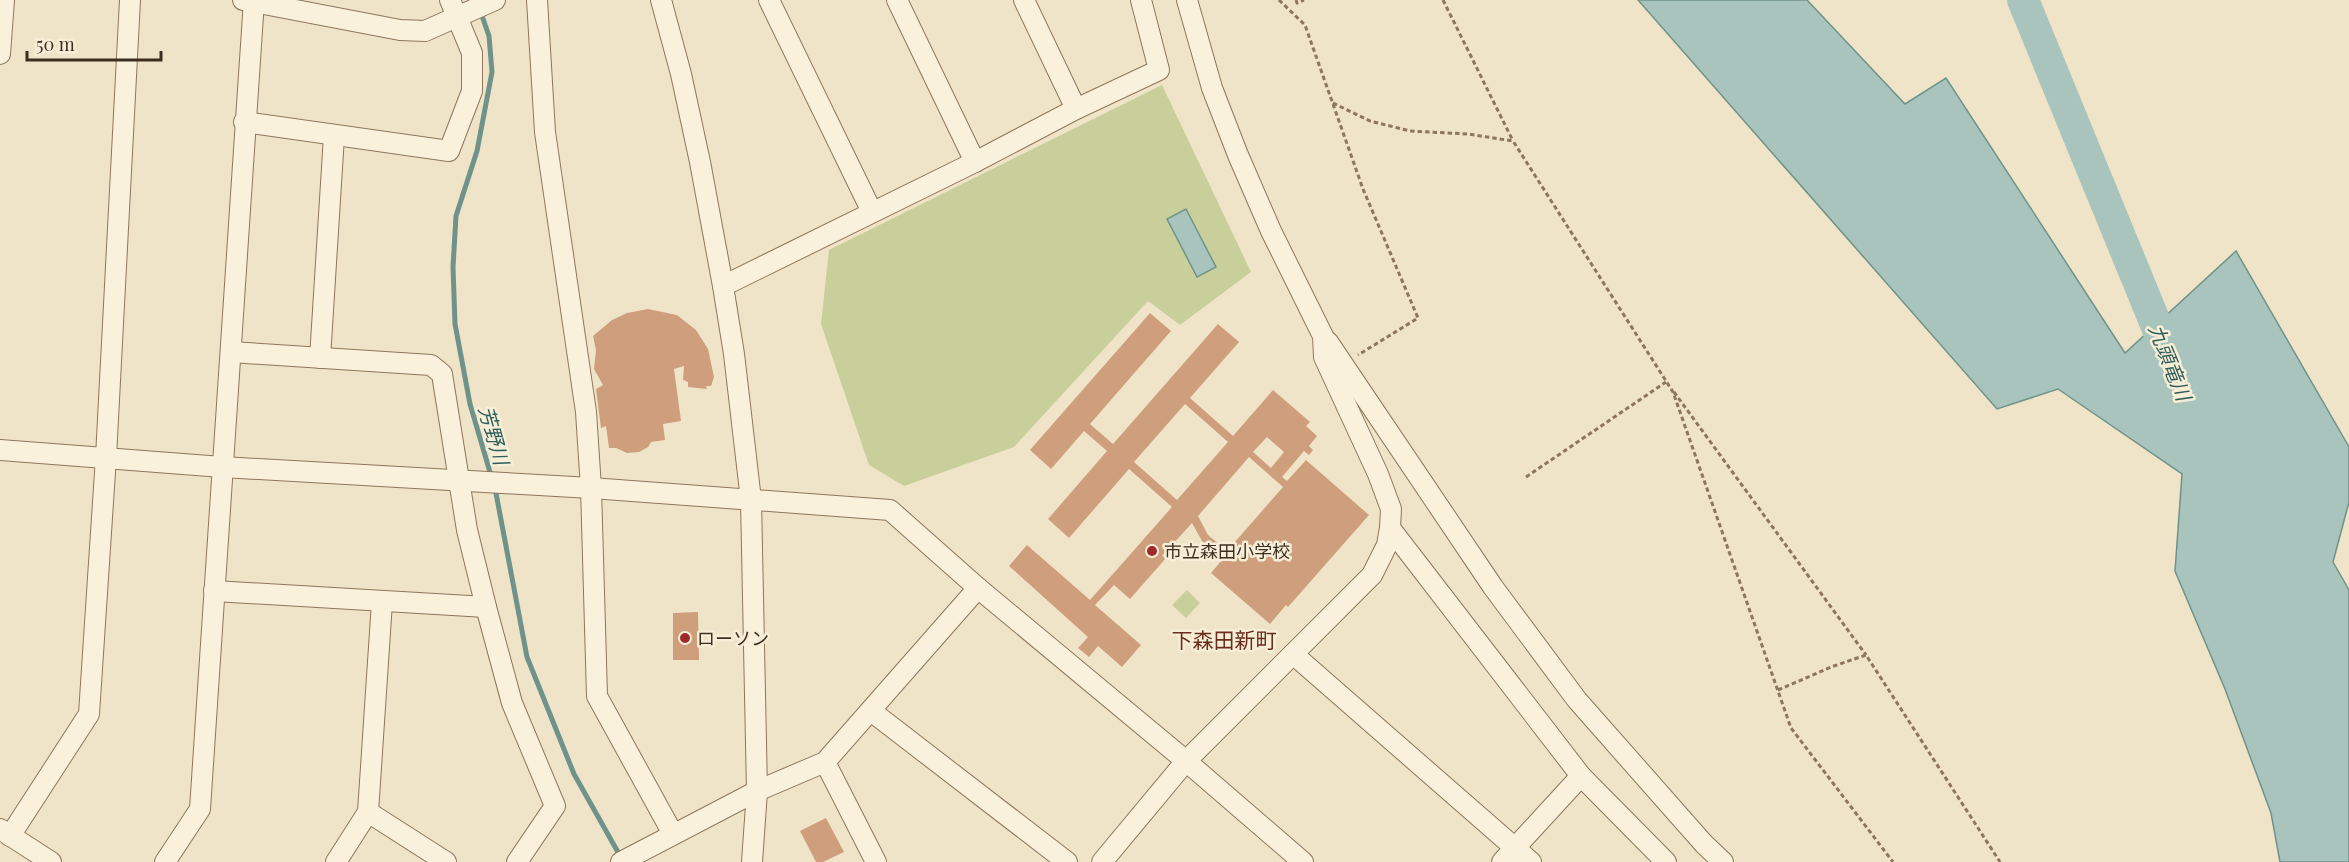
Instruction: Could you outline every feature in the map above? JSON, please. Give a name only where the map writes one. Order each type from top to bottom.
[{"type":"street","points":[[0,54],[3,0]]},
{"type":"street","points":[[51,862],[5,833],[89,714],[106,457],[130,0]]},
{"type":"street","points":[[165,862],[200,809],[231,352],[249,1],[400,30],[425,31],[459,9],[495,0]]},
{"type":"street","points":[[537,0],[545,132],[586,412],[591,488],[597,696],[673,834]]},
{"type":"street","points":[[661,0],[681,74],[723,286],[751,500],[757,791],[752,862]]},
{"type":"street","points":[[769,0],[873,212]]},
{"type":"street","points":[[897,0],[975,162]]},
{"type":"street","points":[[1024,0],[1076,110]]},
{"type":"street","points":[[723,286],[1159,69],[1141,0]]},
{"type":"street","points":[[1174,0],[1193,22]]},
{"type":"street","points":[[1187,0],[1212,88],[1238,155],[1271,231],[1323,336],[1493,586],[1577,700],[1704,844],[1723,862]]},
{"type":"street","points":[[244,122],[449,151],[472,91],[472,52],[459,9]]},
{"type":"street","points":[[321,358],[334,136]]},
{"type":"street","points":[[1102,862],[1186,761],[1372,575],[1387,545],[1390,509],[1378,474],[1324,357],[1323,336]]},
{"type":"street","points":[[231,352],[430,365],[442,374],[467,530],[486,607],[512,703],[555,806],[517,862]]},
{"type":"street","points":[[0,450],[591,488],[890,510],[978,588],[1186,761],[1302,862]]},
{"type":"street","points":[[1390,528],[1581,776],[1651,855],[1666,862]]},
{"type":"street","points":[[621,862],[757,791],[825,762],[978,588]]},
{"type":"street","points":[[214,591],[486,607]]},
{"type":"street","points":[[336,862],[368,812],[382,602]]},
{"type":"street","points":[[1293,654],[1508,855],[1531,862]]},
{"type":"street","points":[[871,711],[1067,862]]},
{"type":"street","points":[[825,762],[876,862]]},
{"type":"street","points":[[1508,855],[1581,776]]},
{"type":"street","points":[[368,812],[446,862]]},
{"type":"street","points":[[1704,844],[1737,862]]},
{"type":"path","points":[[1279,0],[1305,24],[1363,189],[1418,318],[1343,365]]},
{"type":"path","points":[[1296,0],[1297,3],[1304,0]]},
{"type":"path","points":[[1443,0],[1513,141],[1673,392],[1791,728],[1893,862]]},
{"type":"path","points":[[1333,103],[1371,121],[1410,131],[1468,134],[1513,141]]},
{"type":"path","points":[[1526,477],[1666,382]]},
{"type":"path","points":[[1666,382],[1866,655],[2000,862]]},
{"type":"path","points":[[1778,690],[1866,655]]},
{"type":"green space","points":[[1162,85],[1251,272],[1180,325],[1148,301],[1014,447],[904,486],[869,465],[821,324],[829,250]]},
{"type":"green space","points":[[1187,590],[1200,603],[1186,618],[1172,605]]},
{"type":"water","points":[[1638,0],[1807,0],[1905,104],[1946,78],[2125,353],[2236,251],[2349,447],[2349,502],[2333,562],[2349,590],[2349,862],[2280,862],[2271,813],[2225,689],[2175,571],[2182,474],[2058,389],[1997,409]]},
{"type":"water","points":[[1186,209],[1216,267],[1197,277],[1167,219]]},
{"type":"building","points":[[648,309],[677,315],[696,330],[708,349],[714,377],[711,386],[706,386],[707,389],[688,387],[688,382],[683,380],[684,366],[674,369],[681,421],[663,424],[665,440],[651,442],[648,447],[639,452],[627,453],[616,448],[609,448],[606,426],[601,428],[596,389],[603,385],[594,369],[596,350],[593,336],[612,320],[627,313]]},
{"type":"building","points":[[1150,313],[1171,331],[1090,424],[1113,444],[1218,324],[1239,342],[1190,398],[1233,436],[1273,390],[1310,422],[1306,426],[1317,436],[1309,446],[1313,450],[1309,455],[1304,451],[1282,477],[1287,481],[1306,460],[1369,515],[1288,607],[1286,605],[1270,624],[1211,573],[1222,560],[1202,541],[1192,523],[1162,556],[1166,558],[1130,599],[1114,585],[1095,605],[1141,645],[1122,667],[1098,646],[1089,657],[1078,648],[1088,637],[1009,566],[1027,545],[1090,600],[1172,507],[1129,469],[1069,538],[1048,519],[1107,451],[1084,431],[1051,469],[1030,450]],"holes":[[[1185,404],[1228,442],[1177,500],[1134,462]],[[1267,437],[1284,452],[1271,468],[1253,452]],[[1249,457],[1283,487],[1227,551],[1208,535],[1198,516]]]},
{"type":"building","points":[[698,612],[699,660],[673,660],[673,613]]},
{"type":"building","points":[[826,818],[844,852],[823,862],[816,862],[800,831]]},
{"type":"waterway","name":"九頭竜川","points":[[2023,0],[2173,366]]},
{"type":"waterway","name":"芳野川","points":[[480,10],[489,36],[492,72],[477,151],[456,216],[453,267],[455,324],[470,404],[492,479]]},
{"type":"waterway","name":"芳野川","points":[[495,488],[527,657],[574,774],[619,854],[620,860]]},
{"type":"place","name":"市立森田小学校","points":[[1152,551]]},
{"type":"place","name":"ローソン","points":[[685,638]]},
{"type":"district","name":"下森田新町","points":[[1224,639]]}]
